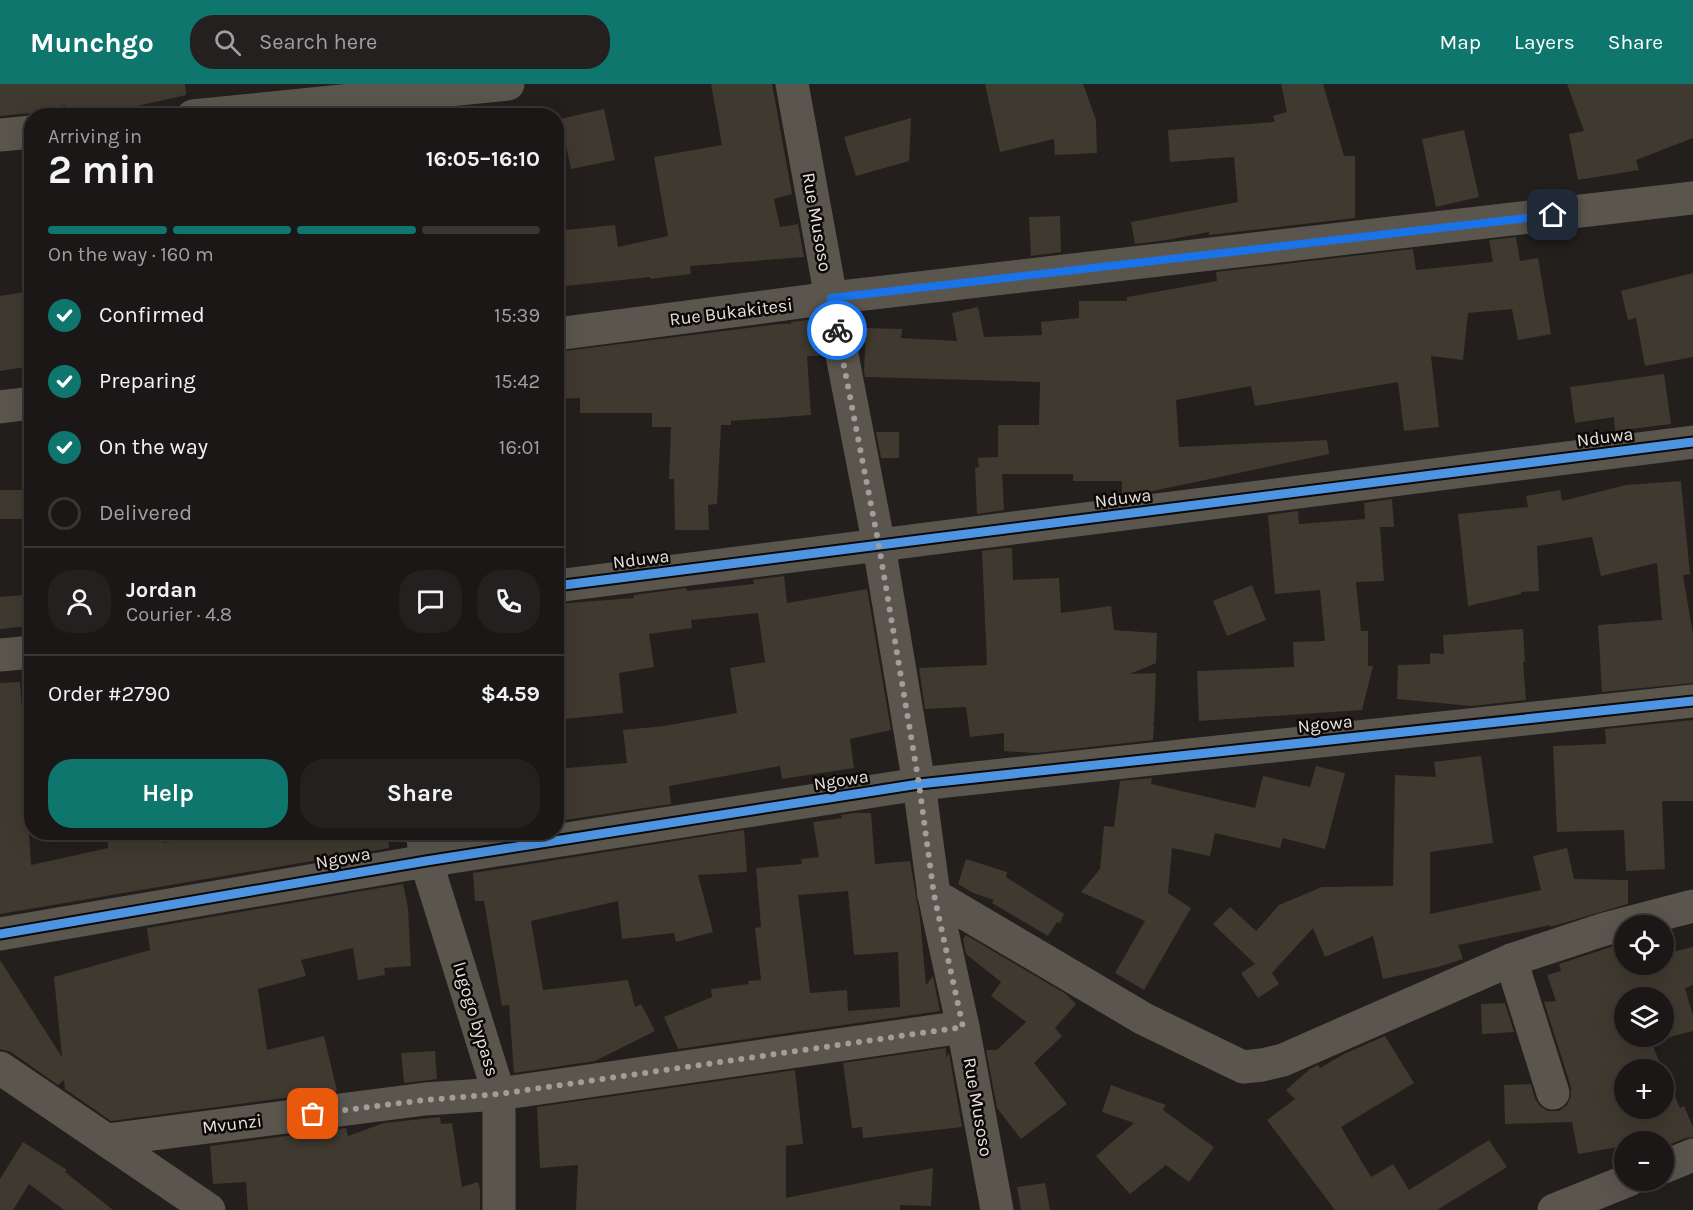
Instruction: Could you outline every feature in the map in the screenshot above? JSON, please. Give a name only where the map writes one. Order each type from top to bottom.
[{"type":"street","points":[[242,108],[279,102],[508,84]]},
{"type":"street","name":"Rue Musoso","points":[[792,84],[879,546],[919,784],[934,895],[963,1027],[997,1210]]},
{"type":"street","points":[[0,135],[24,133]]},
{"type":"street","name":"Rue Bukakitesi","points":[[564,333],[831,298],[1693,198]]},
{"type":"street","points":[[0,407],[24,404]]},
{"type":"street","name":"Nduwa","points":[[564,585],[1693,442]]},
{"type":"street","points":[[0,655],[24,653]]},
{"type":"street","name":"Ngowa","points":[[564,829],[919,784],[1693,701]]},
{"type":"street","name":"Ngowa","points":[[0,934],[424,847],[479,840]]},
{"type":"street","name":"lugogo bypass","points":[[424,847],[499,1094],[499,1210]]},
{"type":"street","points":[[934,895],[1144,1019],[1243,1067],[1283,1060],[1511,960],[1605,929],[1693,906]]},
{"type":"street","points":[[1511,960],[1553,1093]]},
{"type":"street","name":"Mvunzi","points":[[107,1140],[425,1100],[499,1094],[963,1027]]},
{"type":"street","points":[[0,1068],[209,1210]]},
{"type":"street","points":[[1674,1163],[1693,1155]]},
{"type":"street","points":[[1554,1210],[1614,1186]]},
{"type":"building","points":[[0,84],[185,84],[186,95],[128,108],[114,108],[114,106],[66,108],[65,105],[52,108],[24,108],[24,114],[0,116]]},
{"type":"building","points":[[711,84],[772,84],[792,194],[774,199],[780,227],[798,224],[804,257],[690,266],[691,274],[564,286],[564,230],[615,225],[618,247],[668,236],[654,157],[722,145]]},
{"type":"building","points":[[985,84],[1083,84],[1096,120],[1097,153],[1055,155],[1054,139],[1000,152]]},
{"type":"building","points":[[1281,84],[1323,84],[1344,156],[1355,156],[1355,218],[1209,235],[1209,232],[1135,244],[1131,222],[1238,202],[1234,157],[1170,162],[1168,130],[1275,122],[1273,116],[1287,112]]},
{"type":"building","points":[[1567,84],[1693,84],[1693,138],[1636,160],[1639,170],[1578,180],[1569,134],[1584,131]]},
{"type":"building","points":[[604,109],[615,160],[571,169],[564,137],[564,118]]},
{"type":"building","points":[[911,118],[909,161],[856,176],[844,137]]},
{"type":"building","points":[[1464,130],[1479,197],[1436,207],[1422,139]]},
{"type":"building","points":[[1060,216],[1061,252],[1031,256],[1029,217]]},
{"type":"building","points":[[1516,237],[1520,261],[1538,258],[1551,334],[1518,340],[1512,309],[1468,313],[1463,360],[1431,356],[1439,427],[1404,431],[1398,382],[1255,406],[1251,386],[1176,400],[1179,447],[1327,440],[1329,454],[1143,493],[1122,495],[1122,481],[1073,481],[1073,474],[1002,474],[1004,510],[977,514],[975,468],[979,467],[978,458],[998,457],[998,425],[1039,425],[1040,382],[865,377],[866,328],[902,329],[901,338],[957,341],[952,313],[978,307],[984,337],[1042,335],[1041,322],[1079,318],[1079,301],[1127,301],[1127,297],[1217,281],[1216,272],[1413,249],[1416,270],[1493,262],[1489,240]]},
{"type":"building","points":[[1693,273],[1693,357],[1645,366],[1636,318],[1628,320],[1621,291]]},
{"type":"building","points":[[24,292],[24,367],[0,371],[0,296]]},
{"type":"building","points":[[816,319],[819,333],[819,356],[807,356],[811,415],[731,421],[731,425],[721,425],[717,504],[708,505],[709,530],[675,530],[674,479],[669,479],[671,427],[652,427],[652,413],[580,413],[580,398],[564,399],[564,351],[791,324],[791,322]]},
{"type":"building","points":[[1664,374],[1671,424],[1615,431],[1614,417],[1575,423],[1570,387]]},
{"type":"building","points":[[876,432],[899,432],[899,458],[881,458]]},
{"type":"building","points":[[1681,481],[1690,574],[1683,575],[1693,635],[1693,683],[1602,692],[1598,625],[1662,620],[1657,563],[1601,576],[1592,537],[1537,546],[1539,591],[1521,592],[1521,594],[1468,606],[1458,514],[1528,507],[1526,496],[1560,490],[1562,501],[1626,485]]},
{"type":"building","points":[[0,490],[24,490],[24,519],[0,519]]},
{"type":"building","points":[[1392,499],[1394,527],[1380,527],[1384,581],[1356,582],[1361,631],[1368,631],[1368,666],[1373,666],[1362,710],[1199,721],[1197,671],[1294,667],[1293,642],[1325,641],[1320,590],[1275,594],[1268,515],[1298,511],[1299,524],[1365,519],[1364,503]]},
{"type":"building","points":[[1012,548],[1013,580],[1059,578],[1061,613],[1111,606],[1114,630],[1157,633],[1156,663],[1130,674],[1156,673],[1154,724],[1150,724],[1154,725],[1153,740],[1036,753],[1004,751],[1004,733],[970,737],[966,707],[925,709],[919,668],[987,665],[982,551]]},
{"type":"building","points":[[784,576],[787,603],[867,589],[891,730],[850,739],[854,768],[782,779],[780,766],[669,786],[671,804],[564,820],[564,768],[627,763],[623,730],[664,726],[737,713],[730,668],[765,662],[758,613],[691,620],[692,628],[649,634],[654,667],[619,673],[623,713],[564,719],[564,603],[634,598],[634,595],[686,588],[687,591],[754,584],[753,580]]},
{"type":"building","points":[[1252,585],[1266,620],[1227,636],[1213,601]]},
{"type":"building","points":[[24,595],[24,626],[0,629],[0,597]]},
{"type":"building","points":[[1523,629],[1526,700],[1471,706],[1397,699],[1398,665],[1430,664],[1430,653],[1444,654],[1443,635]]},
{"type":"building","points":[[20,682],[22,711],[24,711],[24,840],[29,840],[31,865],[108,848],[108,840],[163,840],[163,843],[183,840],[388,840],[389,848],[0,914],[0,683]]},
{"type":"building","points":[[1693,720],[1693,801],[1662,801],[1665,869],[1626,871],[1624,830],[1557,832],[1553,746],[1606,744],[1605,729]]},
{"type":"building","points":[[1481,756],[1493,843],[1430,852],[1430,914],[1541,890],[1533,856],[1567,848],[1574,879],[1628,880],[1628,904],[1550,927],[1550,925],[1458,945],[1463,959],[1383,979],[1373,936],[1325,957],[1313,928],[1272,973],[1279,984],[1258,998],[1241,973],[1255,964],[1213,924],[1230,907],[1256,931],[1279,905],[1322,887],[1393,886],[1395,775],[1436,777],[1434,762]]},
{"type":"building","points":[[1316,766],[1345,773],[1325,849],[1283,838],[1280,848],[1215,833],[1210,856],[1172,848],[1168,893],[1191,908],[1144,990],[1115,973],[1145,921],[1081,892],[1100,869],[1104,826],[1114,827],[1120,781],[1152,778],[1151,784],[1255,808],[1263,776],[1310,787]]},
{"type":"building","points":[[871,813],[875,864],[910,861],[920,918],[926,985],[933,976],[940,1011],[678,1049],[664,1017],[712,997],[711,989],[749,984],[748,981],[761,980],[755,928],[761,927],[756,868],[802,864],[801,859],[819,857],[813,822],[842,818],[841,815]],"holes":[[[848,891],[854,955],[898,952],[900,1007],[848,1011],[847,990],[810,993],[798,895]]]},
{"type":"building","points":[[744,830],[747,872],[698,875],[713,932],[676,942],[674,933],[622,939],[618,901],[531,921],[543,990],[628,980],[635,1007],[641,1004],[655,1031],[595,1061],[514,1073],[509,1005],[502,1006],[484,901],[475,901],[473,873]]},
{"type":"building","points":[[966,859],[1007,872],[1006,877],[1064,914],[1060,923],[1057,922],[1048,936],[992,903],[994,900],[973,893],[958,884]]},
{"type":"building","points":[[403,884],[408,908],[411,966],[384,968],[385,975],[358,980],[353,948],[301,960],[306,976],[258,989],[267,1050],[324,1036],[337,1091],[111,1121],[65,1089],[64,1080],[58,1085],[11,1052],[0,1049],[0,960],[62,1057],[54,977],[150,950],[147,928]]},
{"type":"building","points":[[966,935],[1066,994],[1076,1004],[1055,1028],[1062,1036],[1034,1063],[1067,1104],[1021,1139],[997,1108],[986,1050],[997,1050],[1026,1022],[991,996],[1001,982],[966,954],[963,939]]},
{"type":"building","points":[[1614,946],[1614,975],[1674,975],[1674,952],[1693,947],[1693,985],[1685,988],[1693,1016],[1693,1031],[1674,1036],[1674,987],[1614,987],[1614,1047],[1653,1047],[1658,1059],[1614,1059],[1614,1119],[1674,1119],[1674,1094],[1680,1108],[1684,1106],[1693,1127],[1693,1137],[1674,1143],[1674,1131],[1614,1131],[1614,1148],[1578,1154],[1572,1122],[1505,1124],[1504,1085],[1531,1084],[1535,1099],[1548,1111],[1559,1111],[1567,1105],[1571,1096],[1571,1087],[1544,1002],[1556,1001],[1547,975],[1561,971],[1559,964]]},
{"type":"building","points":[[1505,1003],[1514,1032],[1482,1034],[1481,1004]]},
{"type":"building","points":[[1385,1036],[1414,1083],[1341,1127],[1371,1177],[1393,1164],[1409,1190],[1489,1140],[1507,1167],[1437,1210],[1335,1210],[1267,1120],[1295,1099],[1286,1090],[1310,1069],[1318,1065],[1320,1068],[1344,1054]]},
{"type":"building","points":[[946,1048],[946,1057],[949,1053],[962,1127],[863,1138],[862,1127],[852,1128],[843,1063]]},
{"type":"building","points":[[435,1051],[437,1079],[404,1083],[401,1053]]},
{"type":"building","points":[[795,1070],[803,1144],[786,1146],[786,1198],[933,1168],[931,1206],[900,1205],[900,1210],[576,1210],[578,1165],[540,1168],[537,1107]]},
{"type":"building","points":[[1111,1085],[1166,1105],[1163,1110],[1214,1147],[1189,1182],[1166,1165],[1130,1194],[1096,1156],[1134,1123],[1102,1112]]},
{"type":"building","points":[[440,1117],[441,1124],[452,1123],[462,1187],[478,1182],[480,1210],[248,1210],[246,1182],[213,1184],[210,1146],[346,1128],[348,1136],[384,1123]]},
{"type":"building","points":[[23,1142],[67,1170],[65,1172],[113,1210],[64,1210],[29,1184],[13,1210],[0,1210],[0,1179]]},
{"type":"building","points":[[1045,1183],[1050,1210],[1021,1210],[1017,1187]]},
{"type":"cycle path","points":[[564,585],[1693,442]]},
{"type":"cycle path","points":[[564,839],[919,784],[1693,701]]},
{"type":"cycle path","points":[[0,934],[560,840]]},
{"type":"way so far","points":[[313,1114],[425,1100],[499,1094],[963,1027],[934,895],[919,784],[879,546],[837,330]]},
{"type":"route","points":[[837,330],[831,298],[1553,215]]}]
